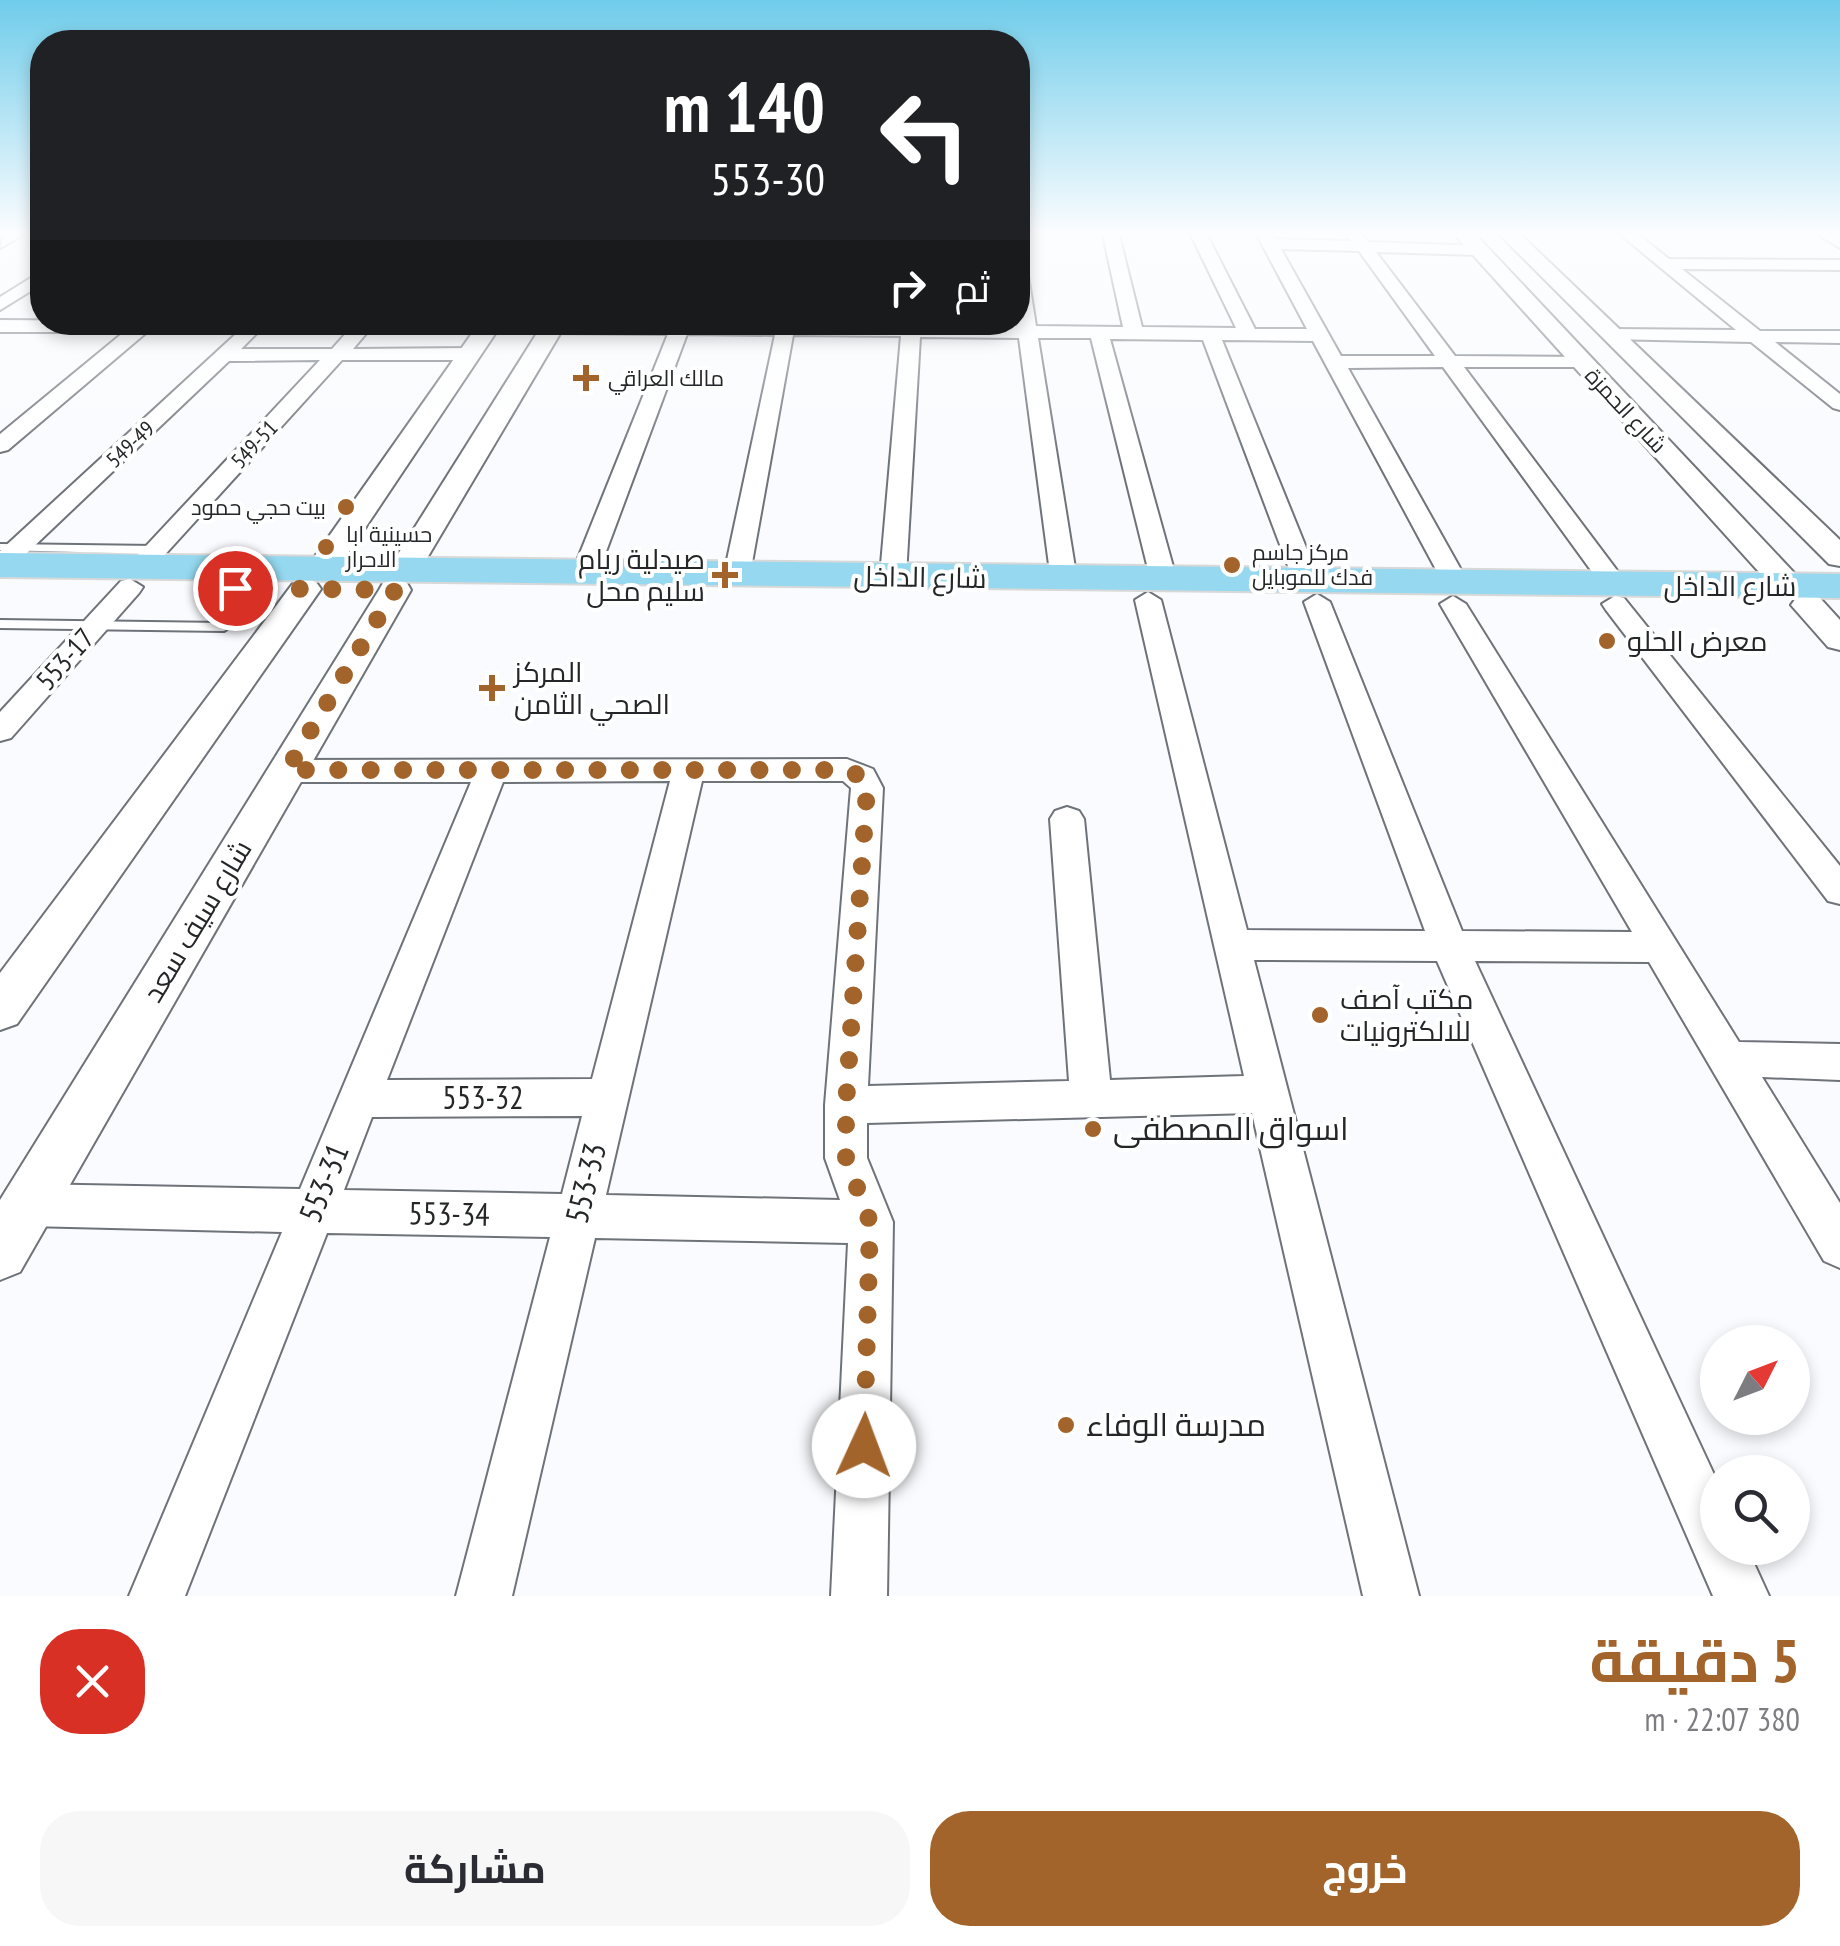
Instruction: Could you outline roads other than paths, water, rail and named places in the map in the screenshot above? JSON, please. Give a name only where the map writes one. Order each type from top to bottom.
[{"type":"main road","name":"شارع الداخل","points":[[5,556],[314,579],[1819,595]]},
{"type":"main road","name":"شارع الداخل","points":[[0,584],[142,568]]},
{"type":"main road","name":"شارع الداخل","points":[[400,580],[585,573],[892,576],[1064,580],[1156,590]]},
{"type":"street","points":[[1129,309],[1134,333]]},
{"type":"street","points":[[1236,309],[1248,334]]},
{"type":"street","points":[[1304,309],[1454,594],[1730,1058],[1825,1195],[1840,1245]]},
{"type":"street","points":[[1410,309],[1615,594],[1840,892]]},
{"type":"street","name":"شارع الحمزة","points":[[1535,309],[1819,595],[1840,640]]},
{"type":"street","name":"شارع الحمزة","points":[[1587,309],[1840,557]]},
{"type":"street","points":[[1722,309],[1840,404]]},
{"type":"street","points":[[0,326],[30,326]]},
{"type":"street","points":[[0,350],[30,328]]},
{"type":"street","points":[[1030,332],[1317,335]]},
{"type":"street","points":[[1100,332],[1231,945],[1391,1596]]},
{"type":"street","points":[[1210,334],[1448,944],[1700,1506]]},
{"type":"street","points":[[0,445],[132,335]]},
{"type":"street","name":"549-49","points":[[5,556],[246,335]]},
{"type":"street","name":"549-51","points":[[142,568],[355,335]]},
{"type":"street","points":[[0,1010],[314,579],[483,335]]},
{"type":"street","name":"شارع سيف سعد","points":[[0,1252],[549,335]]},
{"type":"street","points":[[585,573],[678,335]]},
{"type":"street","points":[[738,574],[783,335]]},
{"type":"street","points":[[892,576],[911,335]]},
{"type":"street","points":[[1027,335],[1064,580]]},
{"type":"street","points":[[1613,335],[1840,337]]},
{"type":"street","points":[[224,355],[470,354]]},
{"type":"street","points":[[1332,362],[1582,361]]},
{"type":"street","name":"553-17","points":[[0,730],[142,568]]},
{"type":"street","points":[[287,770],[847,770],[862,777],[867,788],[846,1105],[846,1158],[870,1222],[859,1596]]},
{"type":"street","name":"553-31","points":[[157,1596],[492,770]]},
{"type":"street","name":"553-33","points":[[484,1596],[689,770]]},
{"type":"street","points":[[1068,819],[1091,1098]]},
{"type":"street","points":[[1231,945],[1663,947]]},
{"type":"street","points":[[1730,1058],[1840,1062]]},
{"type":"street","points":[[846,1105],[1268,1094]]},
{"type":"street","name":"553-32","points":[[358,1099],[608,1097]]},
{"type":"street","name":"553-34","points":[[28,1206],[870,1222]]},
{"type":"street","points":[[1726,1565],[1740,1596]]},
{"type":"lane","points":[[0,624],[224,627]]},
{"type":"place","name":"مالك العراقي","points":[[586,378]]},
{"type":"place","name":"بيت حجي حمود","points":[[346,507]]},
{"type":"place","name":"حسينية ابا الاحرار","points":[[326,547]]},
{"type":"place","name":"مركز جاسم فدك للموبايل","points":[[1232,565]]},
{"type":"place","name":"صيدلية ريام سليم محل","points":[[725,575]]},
{"type":"place","name":"معرض الحلو","points":[[1607,641]]},
{"type":"place","name":"المركز الصحي الثامن","points":[[492,688]]},
{"type":"place","name":"مكتب آصف للالكترونيات","points":[[1320,1015]]},
{"type":"place","name":"اسواق المصطفى","points":[[1093,1129]]},
{"type":"place","name":"مدرسة الوفاء","points":[[1066,1425]]}]
